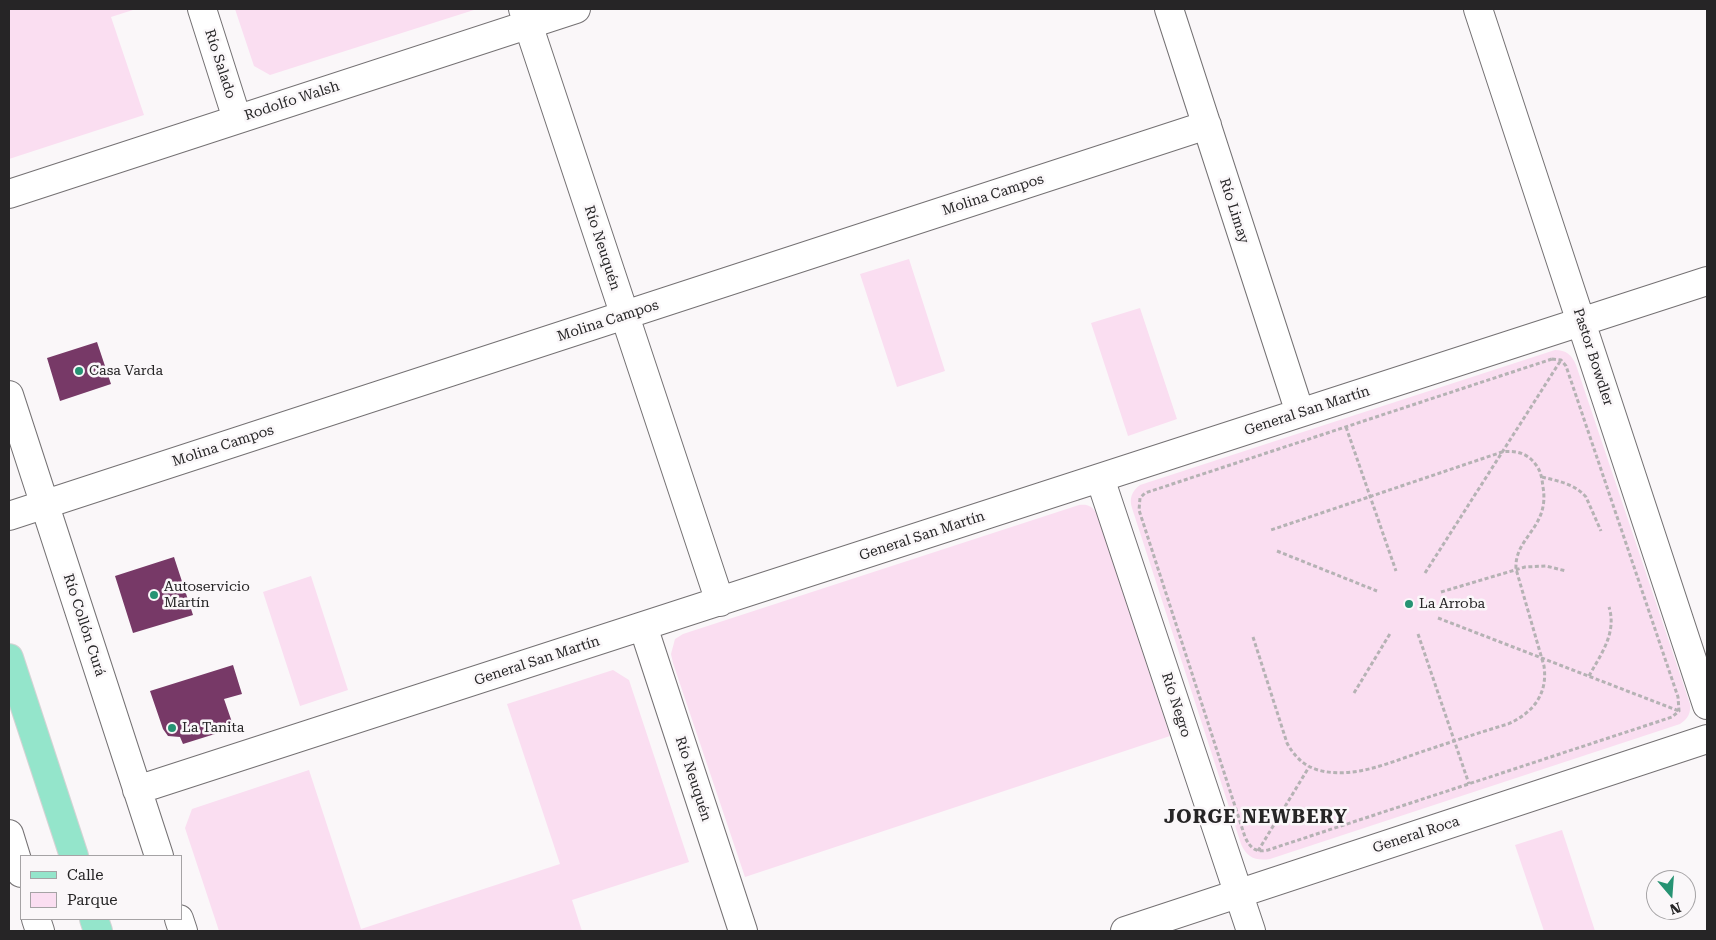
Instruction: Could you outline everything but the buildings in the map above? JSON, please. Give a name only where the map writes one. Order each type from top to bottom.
[{"type":"main road","points":[[9,658],[74,855]]},
{"type":"street","name":"Río Salado","points":[[202,9],[238,119]]},
{"type":"street","name":"Rodolfo Walsh","points":[[9,194],[238,119],[526,16],[576,9]]},
{"type":"street","name":"Río Limay","points":[[1169,9],[1300,413]]},
{"type":"street","name":"Pastor Bowdler","points":[[1478,9],[1707,705]]},
{"type":"street","name":"Río Neuquén","points":[[526,16],[720,602]]},
{"type":"street","name":"Molina Campos","points":[[9,516],[1207,125]]},
{"type":"street","name":"General San Martín","points":[[137,790],[1707,281]]},
{"type":"street","name":"Río Collón Curá","points":[[9,395],[159,855]]},
{"type":"street","name":"Río Negro","points":[[1100,478],[1251,931]]},
{"type":"street","name":"Río Neuquén","points":[[643,626],[743,931]]},
{"type":"street","name":"General Roca","points":[[1125,931],[1707,739]]},
{"type":"street","points":[[9,834],[20,870]]},
{"type":"path","points":[[1552,359],[1561,360],[1566,366],[1678,697],[1679,711],[1672,717],[1268,850],[1258,851],[1249,846],[1139,510],[1139,502],[1140,498],[1145,494],[1346,427],[1552,359]]},
{"type":"path","points":[[1425,573],[1561,360]]},
{"type":"path","points":[[1346,427],[1396,570]]},
{"type":"path","points":[[1254,637],[1287,743],[1296,757],[1309,767],[1328,772],[1354,772],[1378,766],[1508,724],[1529,712],[1540,697],[1545,682],[1542,658],[1516,569],[1518,552],[1542,514],[1544,500],[1541,476],[1535,464],[1525,454],[1510,451],[1502,452],[1271,530]]},
{"type":"path","points":[[1541,476],[1573,486],[1582,492],[1601,531]]},
{"type":"path","points":[[1277,551],[1377,591]]},
{"type":"path","points":[[1441,592],[1516,569],[1539,565],[1566,571]]},
{"type":"path","points":[[1589,676],[1610,636],[1612,622],[1609,607]]},
{"type":"path","points":[[1438,618],[1679,711]]},
{"type":"path","points":[[1354,693],[1391,632]]},
{"type":"path","points":[[1418,634],[1469,784]]},
{"type":"path","points":[[1258,851],[1309,767]]},
{"type":"green space","points":[[9,9],[136,9],[111,17],[144,115],[9,159]]},
{"type":"green space","points":[[235,9],[477,9],[270,75],[254,66]]},
{"type":"green space","points":[[909,259],[945,371],[897,387],[860,274]]},
{"type":"green space","points":[[1140,308],[1177,419],[1128,436],[1091,323]]},
{"type":"green space","points":[[1555,350],[1568,354],[1573,358],[1576,365],[1690,704],[1688,716],[1680,724],[1270,859],[1256,859],[1252,857],[1246,853],[1241,844],[1132,508],[1131,498],[1133,492],[1140,485]]},
{"type":"green space","points":[[1079,505],[1090,506],[1097,514],[1170,736],[745,877],[673,663],[671,654],[675,639],[683,634]]},
{"type":"green space","points":[[311,576],[348,690],[300,706],[263,592]]},
{"type":"green space","points":[[613,670],[629,680],[689,862],[572,900],[582,931],[219,931],[185,828],[192,809],[309,770],[361,929],[560,864],[507,704]]},
{"type":"green space","points":[[1562,830],[1595,931],[1544,931],[1515,845]]},
{"type":"place","name":"Casa Varda","points":[[79,371]]},
{"type":"place","name":"Autoservicio Martín","points":[[154,595]]},
{"type":"place","name":"La Arroba","points":[[1409,604]]},
{"type":"place","name":"La Tanita","points":[[172,728]]},
{"type":"district","name":"JORGE NEWBERY","points":[[1256,817]]}]
